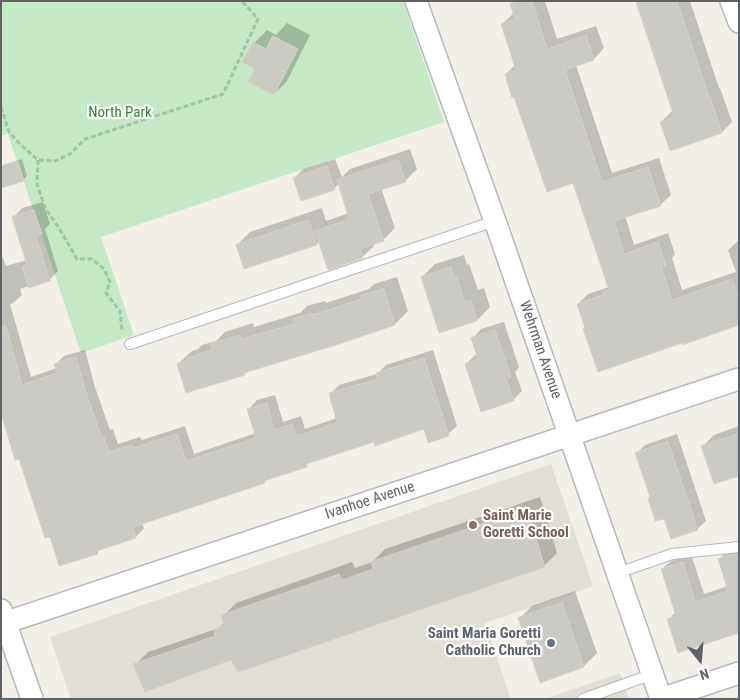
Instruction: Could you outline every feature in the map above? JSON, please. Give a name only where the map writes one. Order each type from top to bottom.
[{"type":"street","name":"Wehrman Avenue","points":[[416,1],[495,221],[661,699]]},
{"type":"street","points":[[731,1],[739,22]]},
{"type":"street","name":"Ivanhoe Avenue","points":[[3,619],[739,379]]},
{"type":"street","points":[[3,619],[32,699]]},
{"type":"street","points":[[661,699],[739,673]]},
{"type":"lane","points":[[130,344],[495,221]]},
{"type":"lane","points":[[618,573],[672,554],[739,546]]},
{"type":"lane","points":[[583,699],[653,674]]},
{"type":"path","points":[[1,107],[9,132],[22,146],[38,160],[55,161],[70,154],[85,139],[223,94],[258,19],[242,1]]},
{"type":"path","points":[[38,160],[37,184],[44,208],[59,228],[77,259],[92,259],[104,269],[110,282],[106,293],[120,310],[122,332],[130,344]]},
{"type":"shaded area","name":"Saint Marie Goretti School","points":[[551,464],[593,586],[485,623],[511,699],[71,699],[50,637]]},
{"type":"shaded area","points":[[620,673],[629,699],[545,699]]},
{"type":"green space","name":"North Park","points":[[1,1],[403,1],[444,122],[101,237],[134,335],[81,353],[8,134],[1,136]]},
{"type":"building","points":[[520,1],[532,1],[547,49],[586,35],[594,60],[565,70],[602,182],[648,167],[661,206],[614,221],[624,254],[658,242],[666,265],[661,267],[672,300],[732,279],[739,298],[739,325],[598,372],[583,329],[585,328],[577,304],[603,295],[602,292],[609,290],[573,183],[547,192],[505,74],[516,70],[501,24],[515,19],[510,4]]},
{"type":"building","points":[[636,1],[677,1],[722,133],[670,151],[660,122],[674,117]]},
{"type":"building","points":[[273,36],[298,49],[274,95],[248,82],[255,69],[242,62],[253,42],[266,49]]},
{"type":"building","points":[[398,160],[406,182],[368,194],[384,241],[360,249],[363,258],[328,270],[315,231],[349,219],[337,180]]},
{"type":"building","points":[[18,162],[24,181],[1,188],[1,167]]},
{"type":"building","points":[[327,166],[335,190],[301,201],[293,178]]},
{"type":"building","points":[[34,210],[42,234],[36,236],[50,281],[29,288],[22,267],[27,265],[12,217]]},
{"type":"building","points":[[309,220],[317,245],[244,269],[236,245]]},
{"type":"building","points":[[451,267],[465,302],[471,300],[477,321],[439,333],[421,277]]},
{"type":"building","points":[[384,289],[395,325],[186,393],[177,364],[188,360],[187,358],[212,350],[210,344],[240,335],[241,339],[294,324],[293,319],[312,313],[313,315],[361,299],[360,296]]},
{"type":"building","points":[[6,326],[22,385],[57,373],[54,364],[76,357],[87,396],[109,452],[132,445],[133,448],[177,434],[186,461],[256,438],[247,409],[267,403],[274,430],[292,424],[297,436],[337,423],[329,393],[378,379],[376,373],[424,358],[449,436],[428,443],[424,429],[375,446],[374,442],[306,464],[307,467],[264,481],[265,483],[133,527],[136,538],[97,551],[98,554],[59,566],[50,537],[45,538],[19,459],[15,460],[1,413],[1,327]]},
{"type":"building","points":[[495,330],[511,377],[506,379],[514,401],[481,412],[465,364],[478,359],[471,338]]},
{"type":"building","points":[[739,434],[739,476],[714,484],[701,446]]},
{"type":"building","points":[[668,442],[698,530],[671,539],[664,519],[655,521],[648,498],[650,497],[635,453]]},
{"type":"building","points":[[527,509],[545,567],[238,672],[231,660],[145,692],[133,664],[215,636],[214,630],[224,625],[221,615],[339,574],[342,580],[373,569],[371,562]]},
{"type":"building","points":[[736,554],[739,562],[739,633],[678,653],[667,619],[676,616],[661,569],[683,562],[695,602],[728,591],[718,559]]},
{"type":"building","name":"Saint Maria Goretti Catholic Church","points":[[562,603],[584,667],[540,683],[518,618]]},
{"type":"place","name":"Saint Marie Goretti School","points":[[473,525]]},
{"type":"place","name":"Saint Maria Goretti Catholic Church","points":[[551,643]]}]
